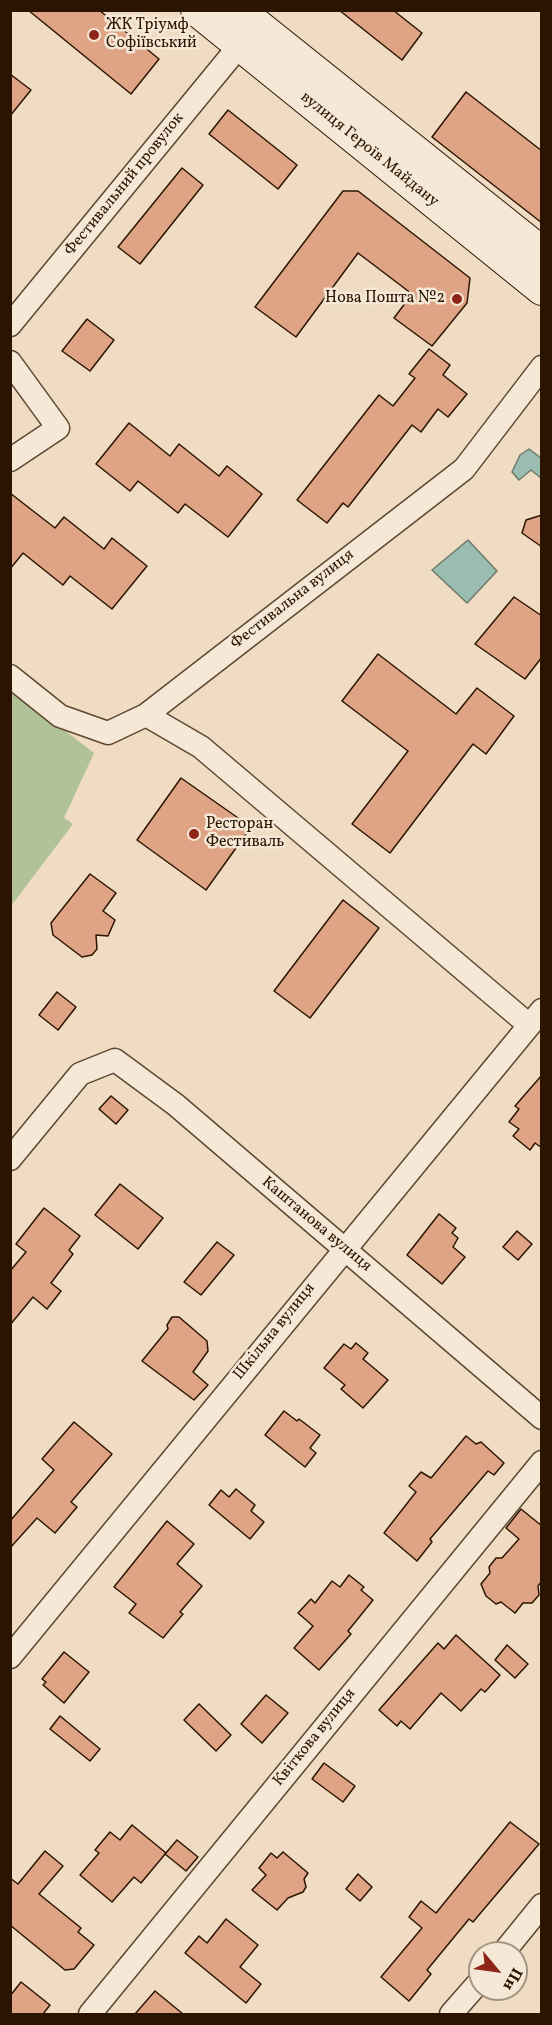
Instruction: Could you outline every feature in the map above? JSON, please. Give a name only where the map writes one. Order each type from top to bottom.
[{"type":"street","name":"вулиця Героїв Майдану","points":[[197,10],[542,289]]},
{"type":"street","name":"вулиця Героїв Майдану","points":[[238,10],[542,253]]},
{"type":"street","name":"Фестивальний провулок","points":[[10,325],[240,45]]},
{"type":"street","points":[[10,362],[58,428],[10,460]]},
{"type":"street","name":"Фестивальна вулиця","points":[[10,676],[60,716],[108,733],[146,715],[464,469],[542,367]]},
{"type":"street","points":[[146,715],[201,747],[535,1018]]},
{"type":"street","name":"Шкільна вулиця","points":[[10,1657],[535,1018]]},
{"type":"street","name":"Каштанова вулиця","points":[[10,1159],[81,1074],[115,1060],[176,1106],[542,1418]]},
{"type":"street","name":"Квіткова вулиця","points":[[90,2014],[542,1462]]},
{"type":"street","points":[[513,1941],[542,1905]]},
{"type":"street","points":[[451,2014],[468,1995]]},
{"type":"green space","points":[[10,688],[94,753],[64,818],[73,824],[11,906]]},
{"type":"water","points":[[529,449],[541,458],[541,478],[531,470],[519,480],[512,472],[520,455]]},
{"type":"water","points":[[468,540],[497,571],[467,603],[432,570]]},
{"type":"building","name":"ЖК Тріумф Софіївський","points":[[28,10],[99,10],[159,59],[131,94]]},
{"type":"building","points":[[339,10],[393,10],[422,33],[402,60]]},
{"type":"building","points":[[10,74],[31,90],[10,116]]},
{"type":"building","points":[[466,92],[542,151],[542,223],[432,137]]},
{"type":"building","points":[[228,110],[297,165],[278,189],[209,134]]},
{"type":"building","points":[[182,168],[203,185],[140,264],[118,247]]},
{"type":"building","points":[[343,191],[358,191],[470,278],[467,303],[432,346],[394,318],[412,294],[358,253],[296,337],[255,307]]},
{"type":"building","points":[[87,319],[114,340],[90,371],[62,351]]},
{"type":"building","points":[[429,349],[450,365],[443,375],[467,394],[448,417],[438,409],[421,432],[412,425],[348,507],[343,503],[327,523],[297,500],[379,395],[393,406],[415,378],[409,374]]},
{"type":"building","points":[[129,423],[170,456],[179,444],[219,476],[227,466],[262,494],[228,537],[185,504],[178,513],[138,481],[130,491],[96,464]]},
{"type":"building","points":[[10,493],[55,528],[64,517],[104,549],[112,538],[147,566],[112,609],[70,576],[63,585],[23,553],[10,569]]},
{"type":"building","points":[[542,515],[542,547],[522,533],[526,520]]},
{"type":"building","points":[[514,597],[542,616],[542,657],[525,679],[475,644]]},
{"type":"building","points":[[378,654],[456,714],[477,688],[514,716],[486,754],[473,744],[390,853],[352,824],[408,751],[342,701]]},
{"type":"building","name":"Ресторан Фестиваль","points":[[181,778],[251,827],[206,890],[137,840]]},
{"type":"building","points":[[90,874],[116,893],[103,911],[115,920],[108,936],[96,935],[97,949],[92,955],[82,957],[53,935],[51,923]]},
{"type":"building","points":[[343,900],[379,928],[310,1018],[274,991]]},
{"type":"building","points":[[57,992],[76,1007],[58,1030],[39,1015]]},
{"type":"building","points":[[542,1075],[542,1148],[535,1143],[530,1150],[513,1136],[519,1129],[509,1122],[519,1109],[515,1106]]},
{"type":"building","points":[[111,1096],[128,1110],[116,1124],[99,1109]]},
{"type":"building","points":[[120,1184],[163,1218],[138,1249],[95,1215]]},
{"type":"building","points":[[44,1208],[80,1236],[69,1250],[73,1254],[51,1283],[61,1291],[47,1309],[33,1297],[10,1325],[10,1271],[26,1252],[16,1244]]},
{"type":"building","points":[[439,1214],[456,1228],[452,1233],[458,1238],[453,1247],[465,1257],[442,1284],[407,1255]]},
{"type":"building","points":[[517,1231],[532,1244],[518,1260],[503,1247]]},
{"type":"building","points":[[217,1242],[234,1255],[201,1295],[184,1282]]},
{"type":"building","points":[[172,1317],[179,1317],[207,1341],[208,1351],[193,1372],[208,1385],[194,1400],[142,1361],[168,1329],[167,1325]]},
{"type":"building","points":[[356,1343],[368,1353],[363,1359],[388,1380],[363,1408],[341,1389],[345,1385],[324,1368],[344,1344],[351,1349]]},
{"type":"building","points":[[284,1411],[320,1435],[310,1448],[316,1453],[305,1467],[265,1435]]},
{"type":"building","points":[[74,1422],[112,1454],[71,1502],[77,1507],[55,1533],[37,1518],[10,1548],[10,1521],[54,1470],[42,1459]]},
{"type":"building","points":[[466,1436],[476,1444],[481,1442],[504,1463],[494,1475],[488,1471],[430,1539],[432,1542],[417,1561],[384,1533],[416,1492],[409,1486],[421,1472],[431,1478]]},
{"type":"building","points":[[236,1489],[255,1505],[251,1511],[264,1522],[250,1539],[209,1505],[221,1490],[229,1497]]},
{"type":"building","points":[[521,1509],[542,1526],[542,1581],[538,1586],[539,1595],[532,1603],[523,1603],[515,1613],[501,1602],[496,1604],[486,1596],[481,1584],[490,1573],[489,1567],[496,1558],[502,1558],[519,1539],[506,1528]]},
{"type":"building","points":[[167,1521],[194,1544],[177,1564],[202,1586],[180,1612],[183,1614],[163,1638],[129,1613],[136,1604],[114,1587]]},
{"type":"building","points":[[349,1575],[364,1587],[361,1590],[373,1600],[348,1631],[351,1634],[319,1670],[294,1648],[313,1626],[298,1613],[311,1599],[315,1603],[332,1581],[340,1587]]},
{"type":"building","points":[[456,1635],[500,1675],[485,1692],[481,1689],[461,1711],[441,1693],[410,1729],[401,1721],[397,1726],[379,1710],[438,1643],[444,1649]]},
{"type":"building","points":[[507,1645],[528,1664],[515,1678],[495,1660]]},
{"type":"building","points":[[64,1652],[89,1672],[64,1703],[43,1685],[46,1682],[42,1679]]},
{"type":"building","points":[[266,1695],[288,1713],[262,1743],[241,1724]]},
{"type":"building","points":[[199,1704],[231,1735],[216,1751],[184,1720]]},
{"type":"building","points":[[60,1716],[100,1749],[90,1761],[50,1729]]},
{"type":"building","points":[[324,1763],[355,1786],[343,1802],[312,1779]]},
{"type":"building","points":[[510,1822],[539,1844],[473,1922],[469,1919],[427,1970],[431,1974],[409,2001],[381,1977],[422,1928],[409,1917],[421,1901],[436,1913]]},
{"type":"building","points":[[132,1825],[166,1853],[141,1883],[134,1877],[112,1902],[80,1875],[99,1853],[95,1850],[110,1832],[120,1840]]},
{"type":"building","points":[[177,1840],[198,1857],[186,1871],[165,1854]]},
{"type":"building","points":[[45,1851],[63,1866],[39,1894],[81,1928],[78,1932],[94,1945],[74,1969],[65,1970],[10,1925],[10,1878],[18,1884]]},
{"type":"building","points":[[283,1852],[308,1873],[304,1879],[306,1887],[303,1892],[288,1898],[277,1910],[252,1890],[266,1875],[259,1868],[271,1853],[277,1858]]},
{"type":"building","points":[[358,1874],[372,1887],[360,1901],[346,1889]]},
{"type":"building","points":[[226,1919],[258,1945],[240,1967],[261,1984],[246,2003],[185,1953],[199,1936],[207,1943]]},
{"type":"building","points":[[21,1982],[50,2005],[43,2014],[10,2014],[10,1996]]},
{"type":"building","points":[[155,1991],[183,2014],[135,2014]]},
{"type":"place","name":"ЖК Тріумф Софіївський","points":[[94,35]]},
{"type":"place","name":"Нова Пошта №2","points":[[457,299]]},
{"type":"place","name":"Ресторан Фестиваль","points":[[194,834]]}]
